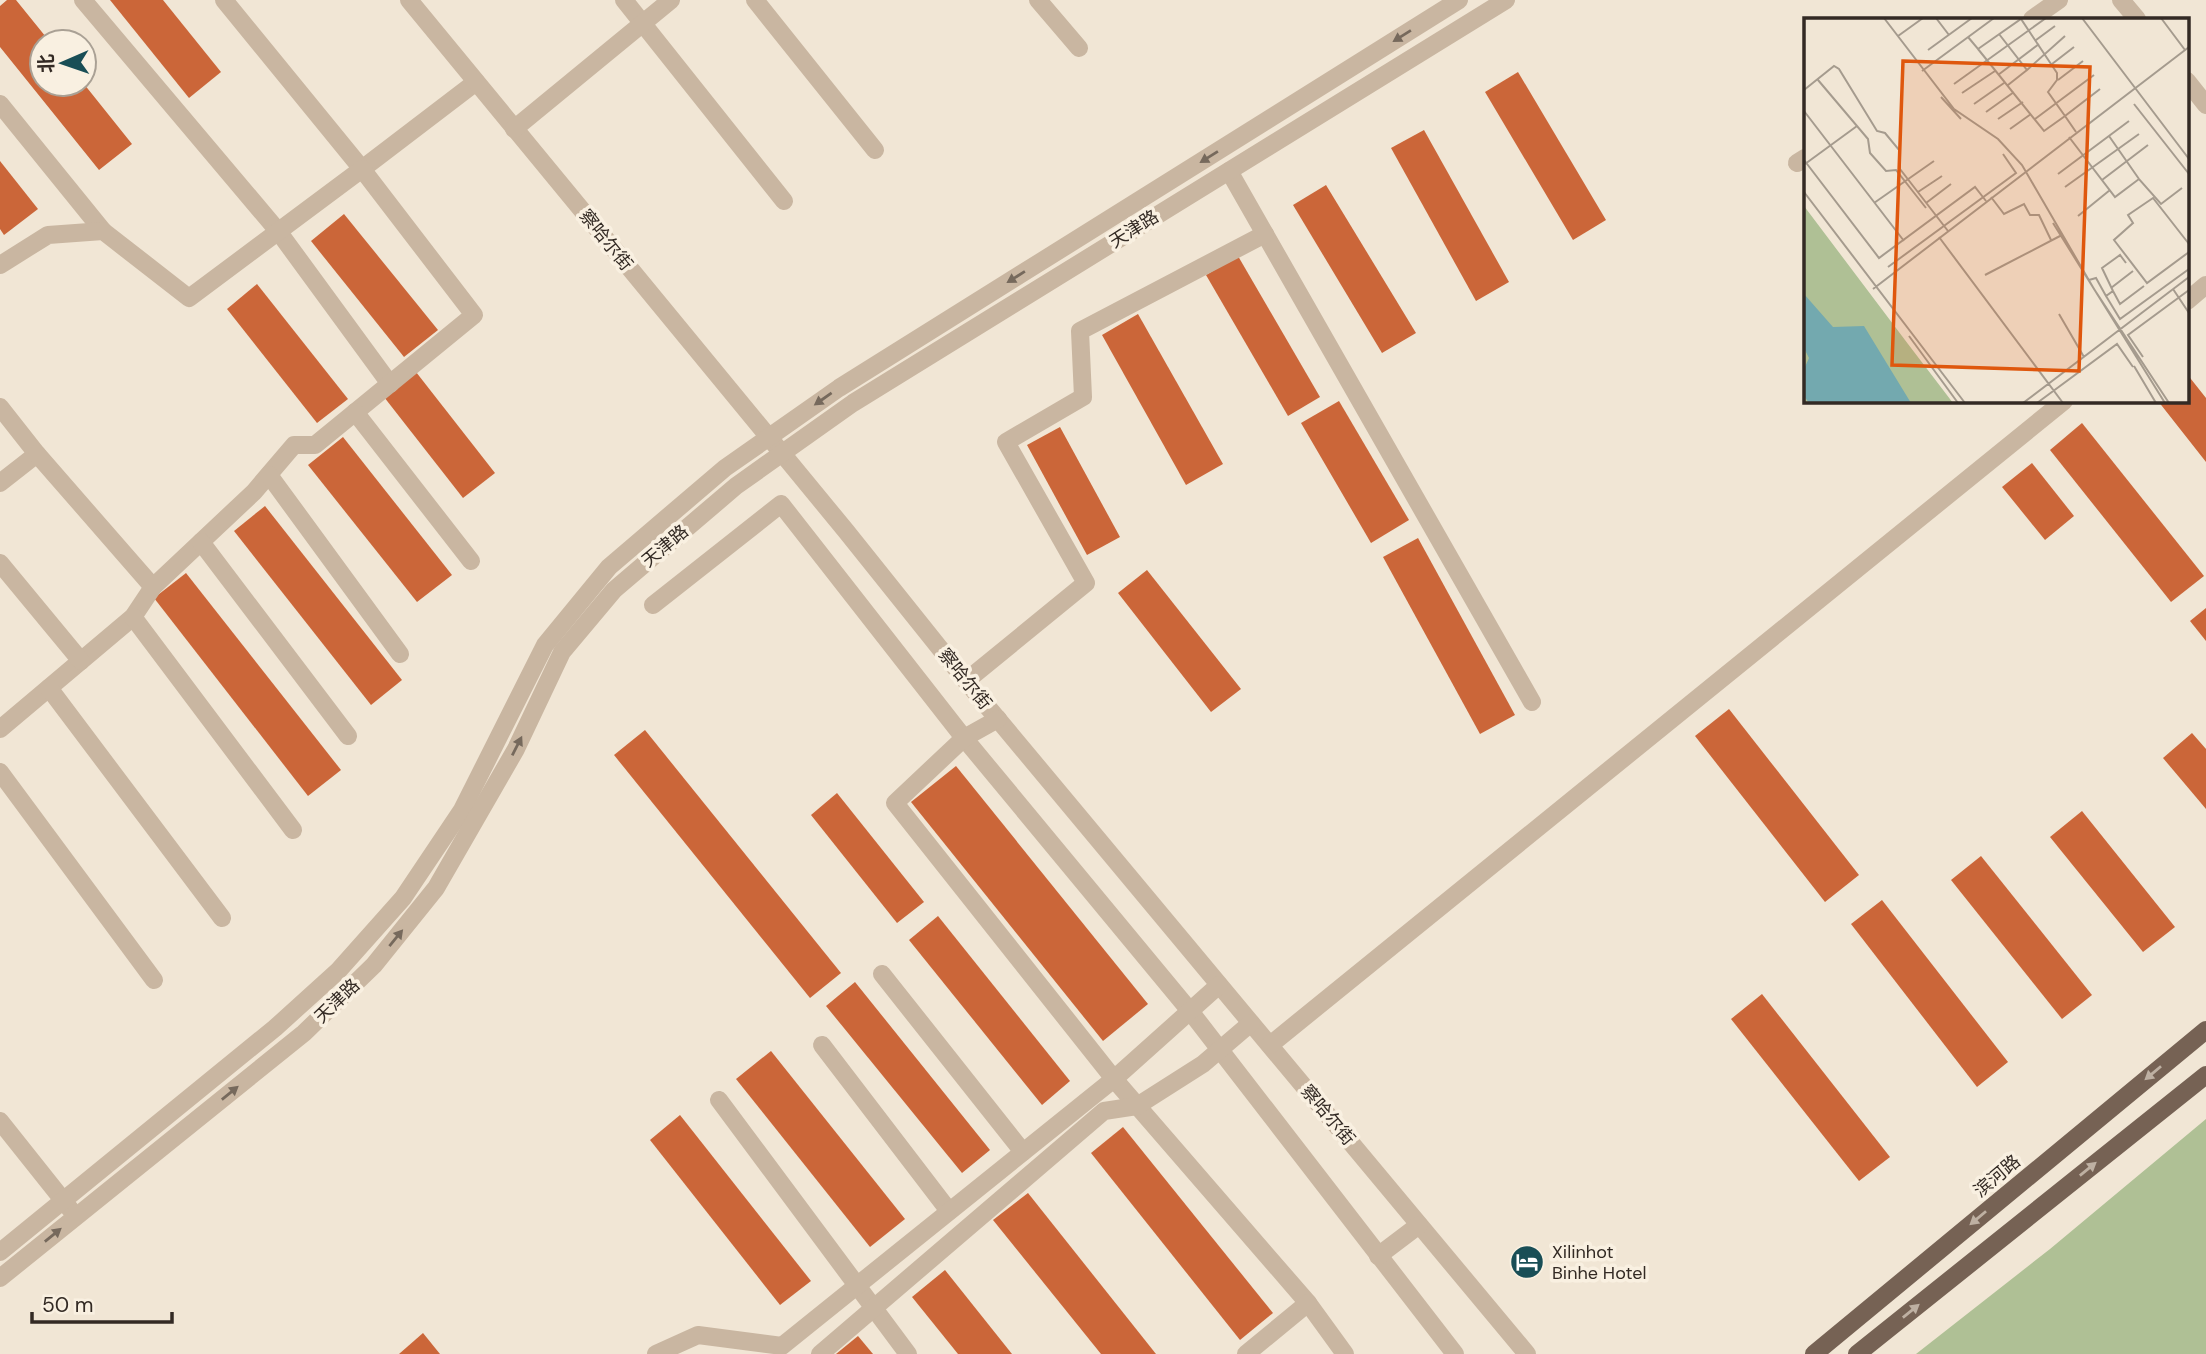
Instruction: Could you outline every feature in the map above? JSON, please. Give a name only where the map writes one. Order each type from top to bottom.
[{"type":"main road","name":"滨河路","points":[[1814,1354],[2206,1030]]},
{"type":"main road","points":[[1857,1354],[2206,1075]]},
{"type":"street","points":[[83,0],[278,231],[390,384]]},
{"type":"street","points":[[0,729],[133,617],[153,587],[254,492],[294,445],[315,445],[474,315],[362,169],[223,0]]},
{"type":"street","name":"察哈尔街","points":[[409,0],[966,681],[1527,1354]]},
{"type":"street","points":[[624,0],[784,201]]},
{"type":"street","points":[[514,129],[671,0]]},
{"type":"street","points":[[755,0],[875,150]]},
{"type":"street","points":[[1038,0],[1079,48]]},
{"type":"street","name":"天津路","points":[[0,1252],[275,1028],[338,971],[403,898],[461,810],[545,645],[609,567],[725,468],[839,388],[1460,0]]},
{"type":"street","name":"天津路","points":[[0,1278],[304,1033],[374,965],[436,888],[516,749],[562,652],[614,590],[736,486],[853,403],[1506,0]]},
{"type":"street","points":[[2033,18],[2059,0]]},
{"type":"street","points":[[2121,0],[2136,18]]},
{"type":"street","points":[[0,104],[103,231],[189,298],[476,82]]},
{"type":"street","points":[[2188,82],[2206,104]]},
{"type":"street","points":[[1229,171],[1532,702]]},
{"type":"street","points":[[0,265],[48,235],[103,231]]},
{"type":"street","points":[[966,681],[1086,583],[1006,442],[1083,397],[1080,331],[1265,234]]},
{"type":"street","points":[[2188,300],[2206,285]]},
{"type":"street","points":[[1270,1045],[2063,402]]},
{"type":"street","points":[[0,407],[37,454],[153,587]]},
{"type":"street","points":[[355,412],[471,561]]},
{"type":"street","points":[[0,483],[37,454]]},
{"type":"street","points":[[269,475],[400,654]]},
{"type":"street","points":[[653,605],[781,504],[964,737],[1190,1011],[1455,1354]]},
{"type":"street","points":[[201,542],[348,736]]},
{"type":"street","points":[[0,563],[81,660]]},
{"type":"street","points":[[133,617],[293,830]]},
{"type":"street","points":[[49,688],[222,918]]},
{"type":"street","points":[[998,719],[964,737],[895,803],[1114,1079],[1308,1303],[1345,1354]]},
{"type":"street","points":[[0,772],[154,980]]},
{"type":"street","points":[[882,974],[1023,1152]]},
{"type":"street","points":[[656,1354],[698,1335],[782,1346],[1114,1079],[1219,985]]},
{"type":"street","points":[[820,1354],[1104,1111],[1138,1106],[1203,1065],[1251,1023]]},
{"type":"street","points":[[822,1045],[949,1211]]},
{"type":"street","points":[[719,1100],[908,1354]]},
{"type":"street","points":[[0,1121],[76,1217]]},
{"type":"street","points":[[1378,1256],[1419,1224]]},
{"type":"street","points":[[1245,1354],[1308,1303]]},
{"type":"green space","points":[[2206,1119],[2206,1354],[1916,1354],[2050,1249]]},
{"type":"building","points":[[7,0],[16,0],[39,28],[28,28],[28,82],[0,47],[0,6]]},
{"type":"building","points":[[110,0],[163,0],[221,72],[189,98]]},
{"type":"building","points":[[1518,72],[1606,220],[1573,240],[1485,92]]},
{"type":"building","points":[[41,98],[95,98],[132,144],[99,170]]},
{"type":"building","points":[[1424,130],[1509,282],[1476,301],[1391,148]]},
{"type":"building","points":[[0,161],[38,209],[4,235],[0,229]]},
{"type":"building","points":[[1326,185],[1416,333],[1382,353],[1293,205]]},
{"type":"building","points":[[344,214],[438,330],[404,357],[311,241]]},
{"type":"building","points":[[1238,256],[1320,397],[1288,416],[1206,275]]},
{"type":"building","points":[[257,284],[348,399],[317,423],[227,309]]},
{"type":"building","points":[[1138,314],[1223,464],[1186,485],[1102,335]]},
{"type":"building","points":[[416,372],[495,473],[463,498],[384,397]]},
{"type":"building","points":[[2188,375],[2206,398],[2206,462],[2159,402],[2188,402]]},
{"type":"building","points":[[1339,401],[1409,520],[1371,543],[1301,423]]},
{"type":"building","points":[[2082,423],[2204,576],[2171,602],[2050,450]]},
{"type":"building","points":[[1060,427],[1120,537],[1087,555],[1027,445]]},
{"type":"building","points":[[343,437],[452,575],[417,602],[308,465]]},
{"type":"building","points":[[2032,463],[2074,516],[2045,540],[2002,487]]},
{"type":"building","points":[[265,506],[402,680],[371,705],[234,531]]},
{"type":"building","points":[[1418,538],[1515,715],[1480,734],[1383,557]]},
{"type":"building","points":[[1147,570],[1241,689],[1211,712],[1118,593]]},
{"type":"building","points":[[186,573],[341,770],[308,796],[154,598]]},
{"type":"building","points":[[2206,608],[2206,641],[2190,621]]},
{"type":"building","points":[[1729,709],[1859,875],[1825,902],[1695,736]]},
{"type":"building","points":[[645,730],[841,973],[810,998],[614,755]]},
{"type":"building","points":[[2192,733],[2206,749],[2206,809],[2163,758]]},
{"type":"building","points":[[956,766],[1148,1004],[1103,1041],[911,802]]},
{"type":"building","points":[[837,793],[924,902],[897,923],[811,815]]},
{"type":"building","points":[[2082,811],[2175,927],[2143,952],[2050,837]]},
{"type":"building","points":[[1981,856],[2092,995],[2062,1019],[1951,880]]},
{"type":"building","points":[[1882,900],[2008,1062],[1977,1087],[1851,924]]},
{"type":"building","points":[[938,916],[1070,1081],[1042,1105],[909,940]]},
{"type":"building","points":[[855,982],[990,1150],[962,1173],[826,1006]]},
{"type":"building","points":[[1762,994],[1890,1157],[1859,1181],[1731,1019]]},
{"type":"building","points":[[771,1051],[905,1219],[870,1247],[736,1079]]},
{"type":"building","points":[[680,1115],[811,1281],[780,1305],[650,1140]]},
{"type":"building","points":[[1123,1127],[1273,1313],[1240,1340],[1091,1153]]},
{"type":"building","points":[[1028,1193],[1156,1354],[1101,1354],[993,1220]]},
{"type":"building","points":[[945,1270],[1012,1354],[958,1354],[912,1297]]},
{"type":"building","points":[[423,1333],[440,1354],[399,1354]]},
{"type":"building","points":[[858,1336],[873,1354],[836,1354]]},
{"type":"place","name":"Xilinhot Binhe Hotel","points":[[1527,1262]]}]
